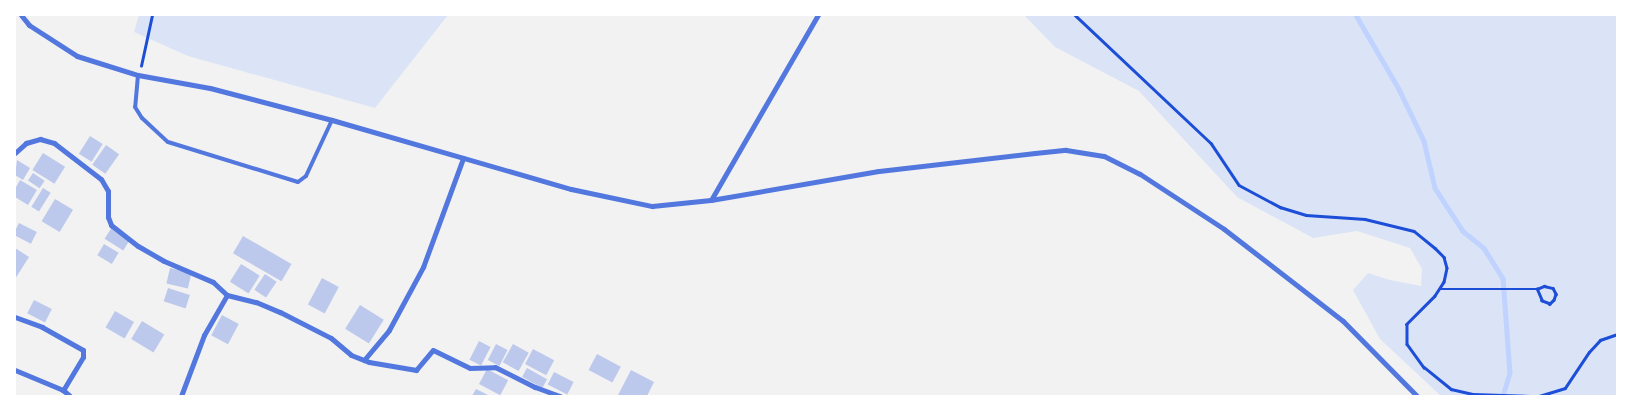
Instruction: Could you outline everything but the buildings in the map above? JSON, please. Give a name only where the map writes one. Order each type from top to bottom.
[{"type":"street","points":[[21,15],[29,25],[77,56],[138,75],[210,88],[332,120],[571,189],[652,206],[711,200],[879,171],[1035,153],[1066,150],[1104,156],[1140,174],[1224,229],[1343,321],[1417,396]]},
{"type":"street","points":[[711,200],[818,15]]},
{"type":"street","points":[[15,153],[26,143],[40,139],[54,143],[100,179],[108,191],[108,217],[111,225],[151,254],[213,282],[227,295],[256,302],[280,312],[331,338],[350,355],[364,360],[416,370],[433,350],[470,368],[495,367],[535,387],[560,396]]},
{"type":"street","points":[[364,360],[389,330],[423,267],[464,158]]},
{"type":"street","points":[[181,396],[204,335],[227,295]]},
{"type":"street","points":[[15,317],[42,327],[83,350],[83,357],[63,390]]},
{"type":"street","points":[[15,370],[63,390],[70,396]]},
{"type":"lane","points":[[138,75],[135,107],[142,118],[168,142],[298,182],[306,176],[332,120]]},
{"type":"path","points":[[138,75],[152,15]]},
{"type":"path","points":[[1075,15],[1211,143],[1239,185],[1280,207],[1306,215],[1365,219],[1414,231],[1444,257],[1447,268],[1440,288],[1407,324],[1407,344],[1424,367],[1451,389],[1473,394],[1530,396]]},
{"type":"path","points":[[1440,288],[1521,289],[1544,286],[1553,288],[1556,294],[1554,300],[1550,304],[1542,301],[1536,288]]},
{"type":"path","points":[[1539,396],[1565,388],[1600,340],[1617,334]]},
{"type":"shaded area","points":[[139,15],[448,15],[375,108],[188,56],[134,32]]},
{"type":"shaded area","points":[[1024,15],[1617,15],[1617,396],[1441,396],[1380,339],[1353,290],[1368,273],[1390,280],[1421,286],[1422,269],[1410,248],[1357,231],[1313,238],[1237,197],[1139,91],[1055,47]]},
{"type":"waterway","points":[[1356,15],[1399,89],[1424,141],[1435,188],[1463,231],[1484,248],[1503,278],[1510,373],[1503,396]]}]
